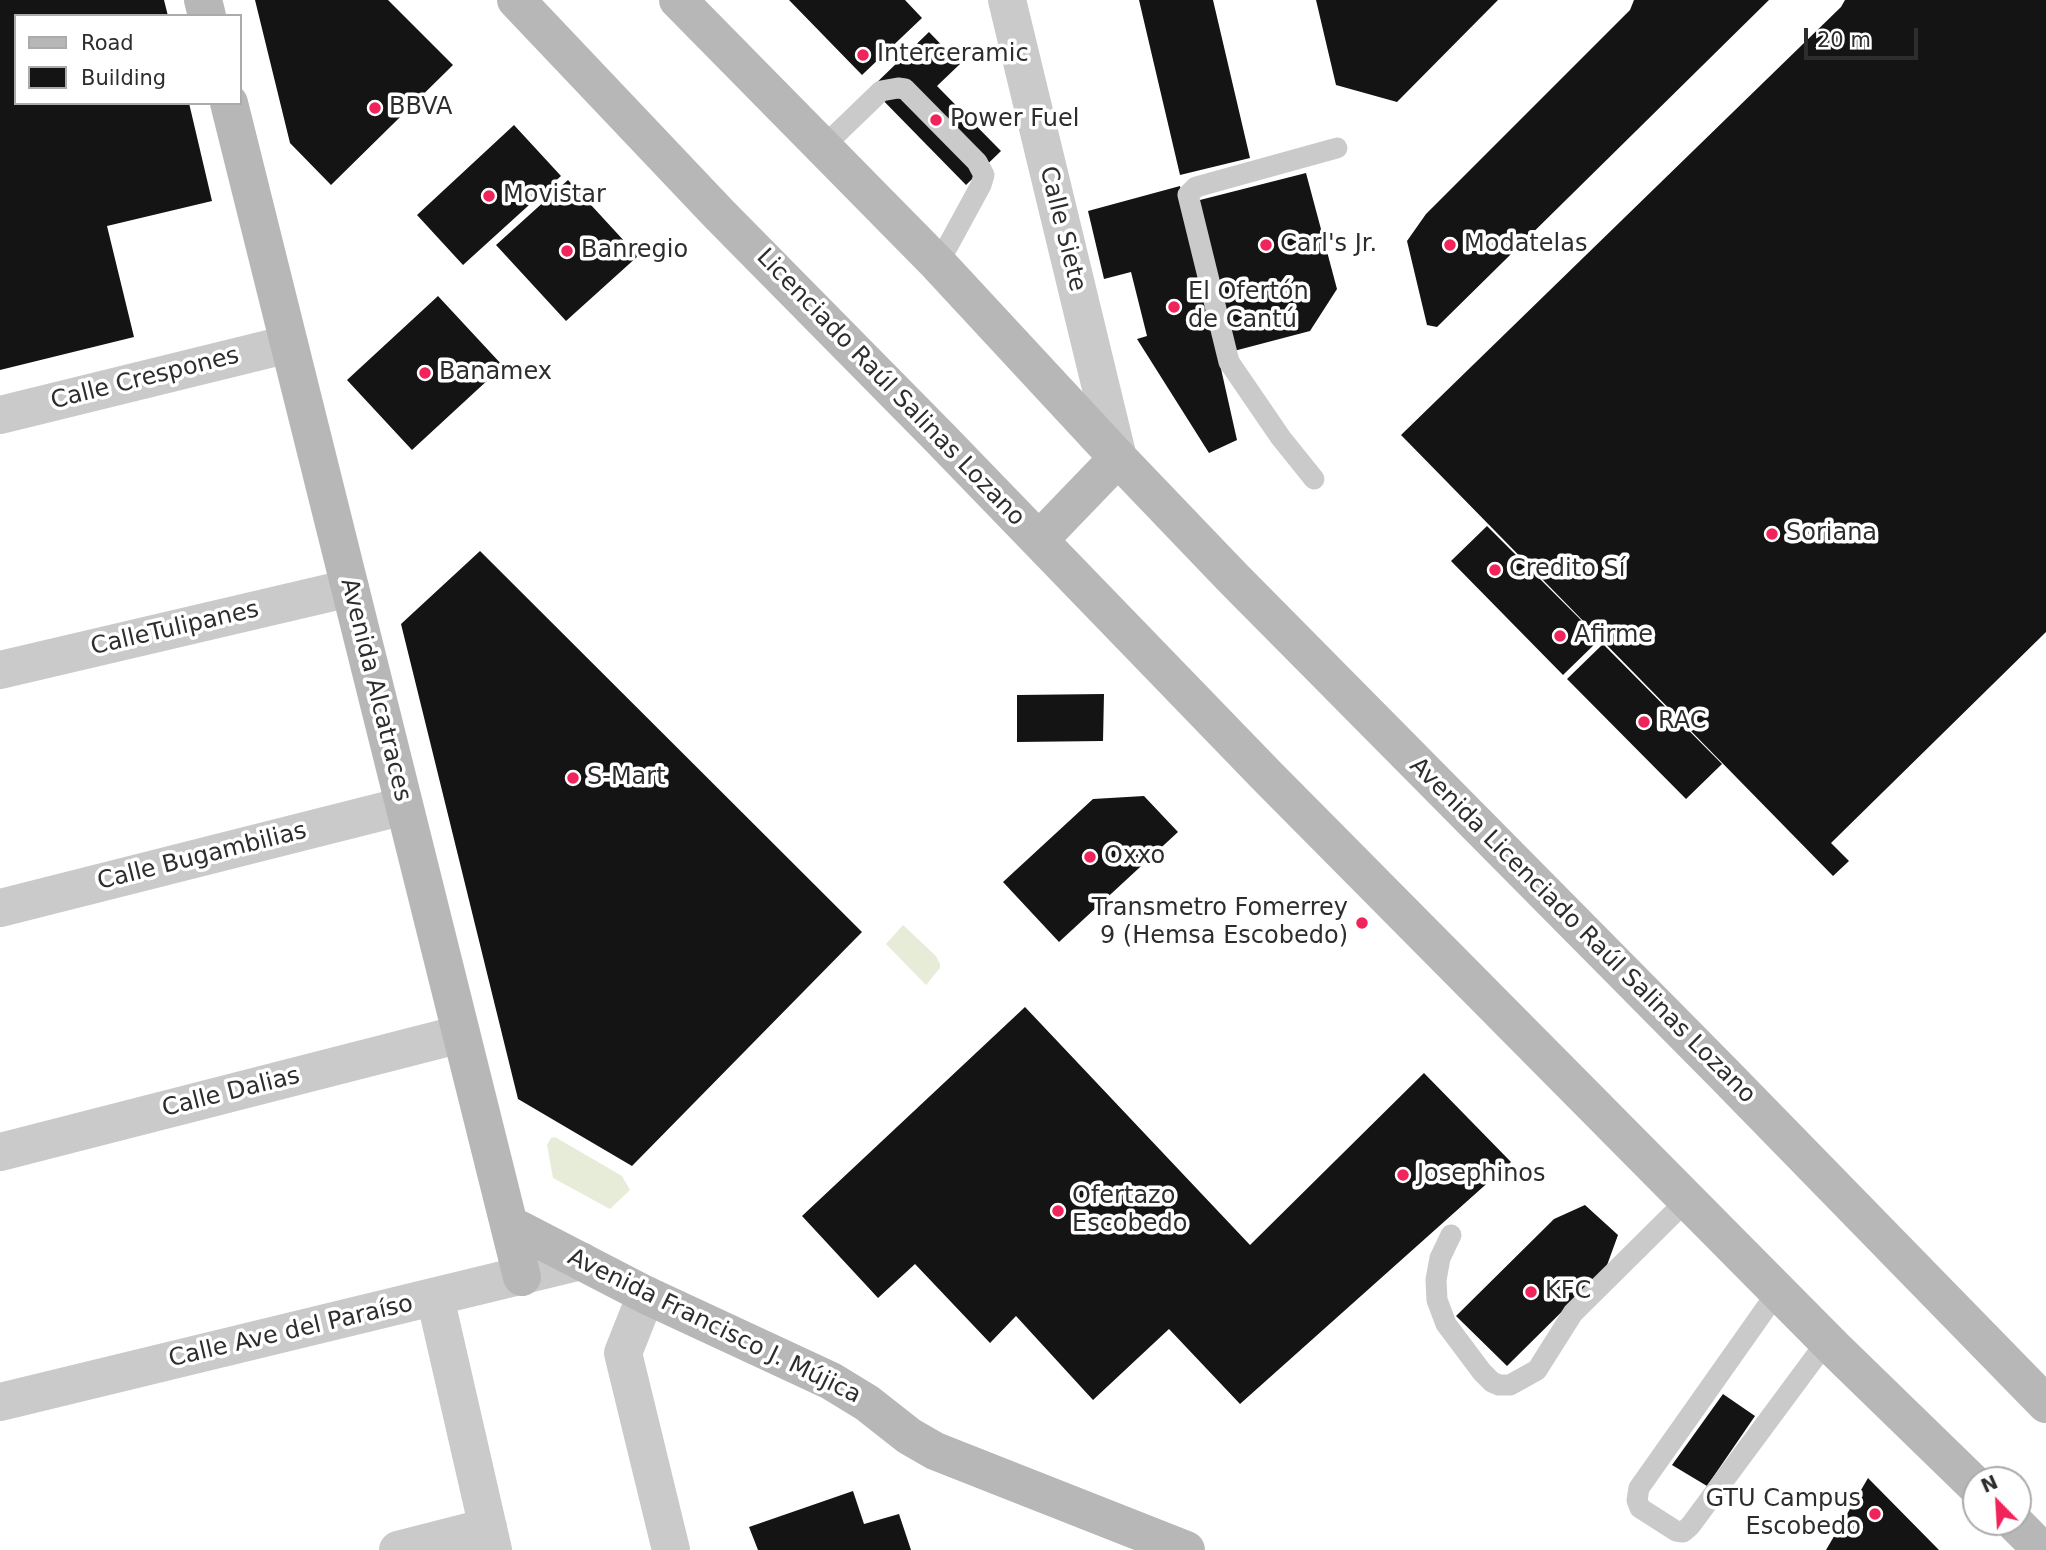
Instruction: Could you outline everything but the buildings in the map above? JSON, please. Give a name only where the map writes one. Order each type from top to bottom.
[{"type":"main road","name":"Licenciado Raúl Salinas Lozano","points":[[516,0],[719,214],[1266,775],[1687,1200]]},
{"type":"main road","points":[[678,0],[938,264],[1118,458],[1039,540]]},
{"type":"main road","name":"Avenida Alcatraces","points":[[229,105],[522,1277]]},
{"type":"main road","name":"Avenida Licenciado Raúl Salinas Lozano","points":[[1118,458],[2046,1404]]},
{"type":"main road","points":[[1687,1200],[1962,1472]]},
{"type":"main road","name":"Avenida Francisco J. Mújica","points":[[509,1224],[646,1295],[831,1381],[867,1403],[909,1436],[936,1451],[1186,1550]]},
{"type":"main road","points":[[2028,1536],[2042,1550]]},
{"type":"street","name":"Calle Siete","points":[[1007,0],[1118,458]]},
{"type":"street","name":"Calle Crespones","points":[[0,415],[289,344]]},
{"type":"street","name":"CalleTulipanes","points":[[0,670],[350,588]]},
{"type":"street","name":"Calle Bugambilias","points":[[0,908],[404,806]]},
{"type":"street","name":"Calle Dalias","points":[[0,1152],[461,1034]]},
{"type":"street","name":"Calle Ave del Paraíso","points":[[0,1402],[581,1261]]},
{"type":"street","points":[[646,1295],[623,1353],[671,1550]]},
{"type":"street","points":[[398,1550],[490,1538],[435,1297]]},
{"type":"lane","points":[[824,146],[881,91],[898,88],[905,89],[977,162],[984,175],[981,186],[938,264]]},
{"type":"lane","points":[[1314,479],[1281,438],[1229,362],[1188,195],[1196,187],[1337,148]]},
{"type":"lane","points":[[1451,1235],[1440,1258],[1436,1280],[1437,1300],[1446,1324],[1482,1373],[1499,1385],[1510,1385],[1537,1370],[1573,1313],[1687,1200]]},
{"type":"lane","points":[[1778,1291],[1639,1488],[1637,1500],[1640,1508],[1676,1531],[1684,1532],[1827,1340]]},
{"type":"green space","points":[[903,925],[936,956],[940,964],[940,968],[926,985],[886,944]]},
{"type":"green space","points":[[555,1137],[622,1176],[630,1190],[610,1209],[553,1178],[547,1145],[551,1138]]},
{"type":"place","name":"Interceramic","points":[[863,55]]},
{"type":"place","name":"BBVA","points":[[375,108]]},
{"type":"place","name":"Power Fuel","points":[[936,120]]},
{"type":"place","name":"Movistar","points":[[489,196]]},
{"type":"place","name":"Carl's Jr.","points":[[1266,245]]},
{"type":"place","name":"Modatelas","points":[[1450,245]]},
{"type":"place","name":"Banregio","points":[[567,251]]},
{"type":"place","name":"El Ofertón de Cantú","points":[[1174,307]]},
{"type":"place","name":"Banamex","points":[[425,373]]},
{"type":"place","name":"Soriana","points":[[1772,534]]},
{"type":"place","name":"Credito Sí","points":[[1495,570]]},
{"type":"place","name":"Afirme","points":[[1560,636]]},
{"type":"place","name":"RAC","points":[[1644,722]]},
{"type":"place","name":"S-Mart","points":[[573,778]]},
{"type":"place","name":"Oxxo","points":[[1090,857]]},
{"type":"place","name":"Transmetro Fomerrey 9 (Hemsa Escobedo)","points":[[1362,923]]},
{"type":"place","name":"Josephinos","points":[[1403,1175]]},
{"type":"place","name":"Ofertazo Escobedo","points":[[1058,1211]]},
{"type":"place","name":"KFC","points":[[1531,1292]]},
{"type":"place","name":"GTU Campus Escobedo","points":[[1875,1514]]}]
